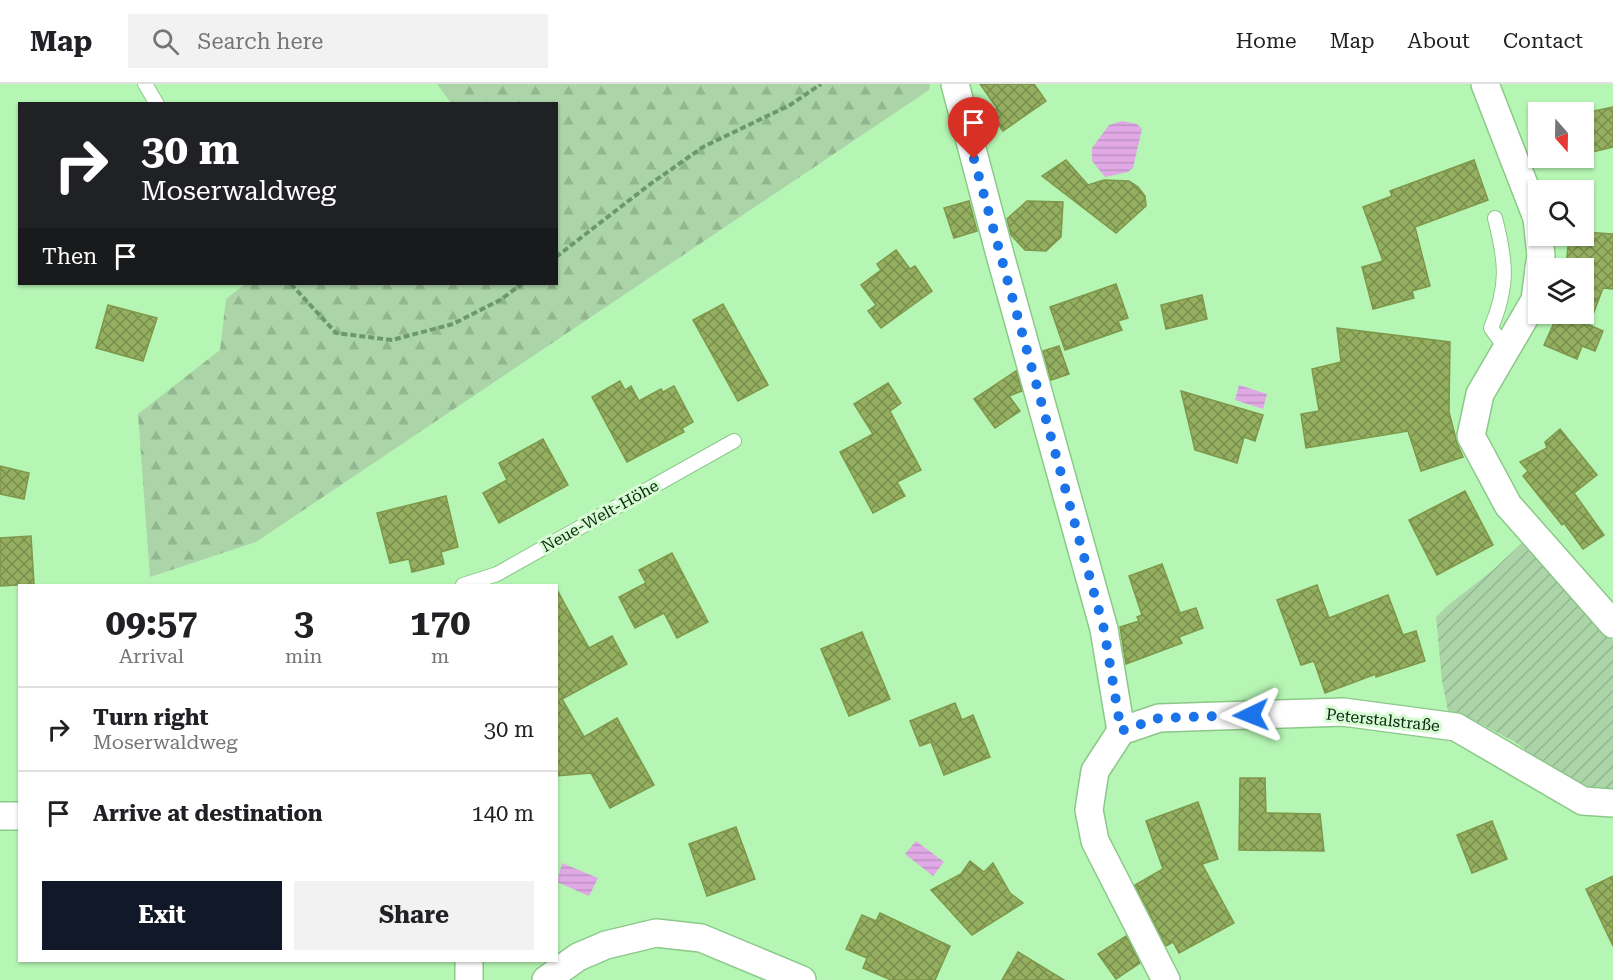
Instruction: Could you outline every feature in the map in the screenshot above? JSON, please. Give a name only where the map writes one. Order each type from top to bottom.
[{"type":"street","points":[[955,84],[992,228],[1104,629],[1121,731],[1095,771],[1089,810],[1095,841],[1166,980]]},
{"type":"street","points":[[1485,84],[1536,218],[1541,258]]},
{"type":"street","points":[[1528,312],[1480,394],[1471,436],[1508,504],[1613,624]]},
{"type":"street","name":"Peterstalstraße","points":[[1121,731],[1159,718],[1343,712],[1456,727],[1583,801],[1613,803]]},
{"type":"street","points":[[0,816],[18,816]]},
{"type":"street","points":[[546,980],[578,957],[606,945],[656,933],[701,938],[802,980]]},
{"type":"street","points":[[469,962],[469,980]]},
{"type":"lane","points":[[146,84],[156,102]]},
{"type":"lane","points":[[1495,218],[1503,251],[1505,278],[1500,305],[1491,328],[1506,349]]},
{"type":"lane","name":"Neue-Welt-Höhe","points":[[466,584],[498,574],[734,441]]},
{"type":"path","points":[[558,255],[649,184],[703,147],[790,105],[821,84]]},
{"type":"path","points":[[292,285],[336,333],[392,340],[453,324],[500,300],[521,285]]},
{"type":"green space","points":[[437,84],[930,84],[929,90],[256,542],[150,577],[138,414],[220,350],[226,299],[244,285],[558,285],[558,102],[450,102]]},
{"type":"green space","points":[[1523,542],[1613,641],[1613,791],[1595,792],[1553,770],[1515,742],[1477,722],[1448,711],[1442,681],[1436,617]]},
{"type":"shaded area","points":[[1122,121],[1137,124],[1142,129],[1133,168],[1128,172],[1105,177],[1092,161],[1092,148],[1109,125]]},
{"type":"shaded area","points":[[1239,385],[1267,394],[1263,409],[1235,400]]},
{"type":"shaded area","points":[[916,841],[944,862],[933,876],[905,854]]},
{"type":"shaded area","points":[[562,863],[598,878],[589,896],[558,882]]},
{"type":"building","points":[[980,84],[1034,84],[1046,101],[1003,131],[990,113],[997,108]]},
{"type":"building","points":[[1613,107],[1613,147],[1594,152],[1594,111]]},
{"type":"building","points":[[1066,160],[1088,185],[1104,180],[1129,181],[1145,196],[1146,206],[1116,233],[1042,176]]},
{"type":"building","points":[[1474,160],[1488,200],[1415,227],[1430,286],[1412,291],[1414,298],[1373,309],[1362,267],[1383,261],[1363,207],[1392,196],[1390,191]]},
{"type":"building","points":[[969,201],[977,231],[954,238],[944,208]]},
{"type":"building","points":[[1027,201],[1063,202],[1061,237],[1046,251],[1025,250],[1011,235],[1007,219]]},
{"type":"building","points":[[1594,233],[1613,234],[1613,289],[1603,288],[1594,312],[1594,258],[1567,258],[1568,246],[1594,246]]},
{"type":"building","points":[[896,250],[910,269],[915,266],[932,291],[881,328],[868,311],[876,305],[861,285],[881,270],[877,264]]},
{"type":"building","points":[[1116,284],[1128,318],[1118,321],[1122,330],[1065,350],[1050,307]]},
{"type":"building","points":[[1202,295],[1207,319],[1166,329],[1161,305]]},
{"type":"building","points":[[723,304],[768,385],[738,401],[693,320]]},
{"type":"building","points":[[108,305],[157,318],[143,361],[96,348]]},
{"type":"building","points":[[1553,324],[1589,324],[1603,331],[1595,351],[1582,346],[1577,359],[1544,345]]},
{"type":"building","points":[[1337,328],[1450,342],[1449,412],[1463,457],[1421,471],[1408,431],[1306,448],[1301,414],[1319,411],[1312,369],[1341,362]]},
{"type":"building","points":[[1059,346],[1069,374],[1051,380],[1043,351]]},
{"type":"building","points":[[1016,371],[1022,391],[1009,396],[1020,411],[995,428],[974,399]]},
{"type":"building","points":[[620,381],[625,390],[631,386],[639,401],[661,389],[663,392],[674,386],[693,422],[682,428],[684,432],[627,462],[592,397]]},
{"type":"building","points":[[888,383],[901,403],[890,411],[921,470],[897,482],[905,496],[873,513],[840,452],[873,434],[854,404]]},
{"type":"building","points":[[1181,391],[1263,415],[1255,441],[1244,437],[1237,463],[1195,450]]},
{"type":"building","points":[[1560,429],[1597,475],[1574,493],[1604,535],[1583,549],[1564,523],[1562,525],[1523,476],[1528,471],[1520,462],[1547,448],[1545,442]]},
{"type":"building","points":[[543,439],[568,485],[499,523],[483,493],[507,480],[499,463]]},
{"type":"building","points":[[0,466],[29,473],[24,499],[0,494]]},
{"type":"building","points":[[1465,491],[1493,545],[1437,575],[1409,520]]},
{"type":"building","points":[[446,496],[458,547],[441,552],[444,564],[412,572],[409,559],[390,563],[377,513]]},
{"type":"building","points":[[31,536],[34,584],[0,586],[0,538]]},
{"type":"building","points":[[672,553],[708,622],[677,638],[664,613],[635,628],[619,597],[646,583],[639,570]]},
{"type":"building","points":[[1162,564],[1180,613],[1196,608],[1203,628],[1179,637],[1182,643],[1126,664],[1120,627],[1139,621],[1137,617],[1142,615],[1129,576]]},
{"type":"building","points":[[1317,585],[1329,618],[1388,595],[1403,635],[1416,631],[1425,661],[1376,677],[1376,674],[1325,693],[1314,661],[1301,665],[1277,600]]},
{"type":"building","points":[[558,592],[589,648],[612,636],[627,664],[562,699],[584,737],[617,718],[654,785],[610,808],[591,773],[558,776]]},
{"type":"building","points":[[862,632],[890,699],[849,716],[821,649]]},
{"type":"building","points":[[955,703],[962,720],[973,715],[990,757],[944,775],[931,742],[920,746],[910,721]]},
{"type":"building","points":[[1240,778],[1265,778],[1266,813],[1320,814],[1324,851],[1239,850]]},
{"type":"building","points":[[1198,802],[1218,859],[1202,864],[1234,923],[1179,953],[1173,942],[1166,946],[1135,885],[1163,869],[1146,821]]},
{"type":"building","points":[[1492,821],[1507,859],[1472,873],[1457,835]]},
{"type":"building","points":[[736,827],[755,879],[707,896],[689,844]]},
{"type":"building","points":[[970,861],[984,872],[993,863],[1010,893],[1023,903],[972,935],[931,890],[961,874]]},
{"type":"building","points":[[1613,876],[1613,946],[1586,889]]},
{"type":"building","points":[[880,913],[950,946],[935,980],[891,980],[863,968],[867,958],[846,949],[862,915],[876,921]]},
{"type":"building","points":[[1126,936],[1140,963],[1116,979],[1098,954]]},
{"type":"building","points":[[1018,952],[1064,980],[1002,980]]},
{"type":"route","points":[[974,159],[1104,629],[1121,731],[1159,718],[1251,715]]}]
